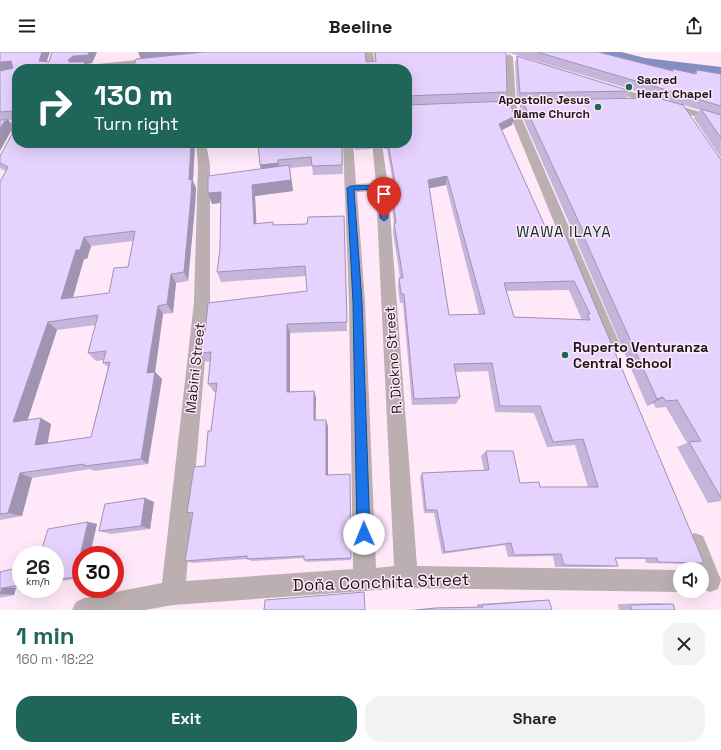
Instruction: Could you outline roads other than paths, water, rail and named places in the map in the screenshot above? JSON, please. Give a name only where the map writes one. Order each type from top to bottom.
[{"type":"street","points":[[369,52],[370,64]]},
{"type":"street","points":[[507,57],[511,105],[619,362]]},
{"type":"street","points":[[126,64],[164,60]]},
{"type":"street","points":[[599,86],[721,121]]},
{"type":"street","points":[[620,102],[651,102]]},
{"type":"street","points":[[682,111],[690,124]]},
{"type":"street","name":"Mabini Street","points":[[173,593],[202,302],[204,165],[202,148]]},
{"type":"street","points":[[348,148],[358,302],[365,580]]},
{"type":"street","name":"R. Diokno Street","points":[[378,148],[382,187],[406,577]]},
{"type":"street","points":[[351,188],[382,187]]},
{"type":"street","points":[[689,530],[711,581]]},
{"type":"street","name":"Doña Conchita Street","points":[[84,610],[173,593],[406,577],[673,581]]},
{"type":"water","points":[[560,52],[621,52],[645,58],[721,67],[721,81]]},
{"type":"place","name":"Sacred Heart Chapel","points":[[629,87]]},
{"type":"place","name":"Apostolic Jesus Name Church","points":[[598,107]]},
{"type":"place","name":"Ruperto Venturanza Central School","points":[[565,355]]},
{"type":"district","name":"WAWA ILAYA","points":[[564,232]]}]
